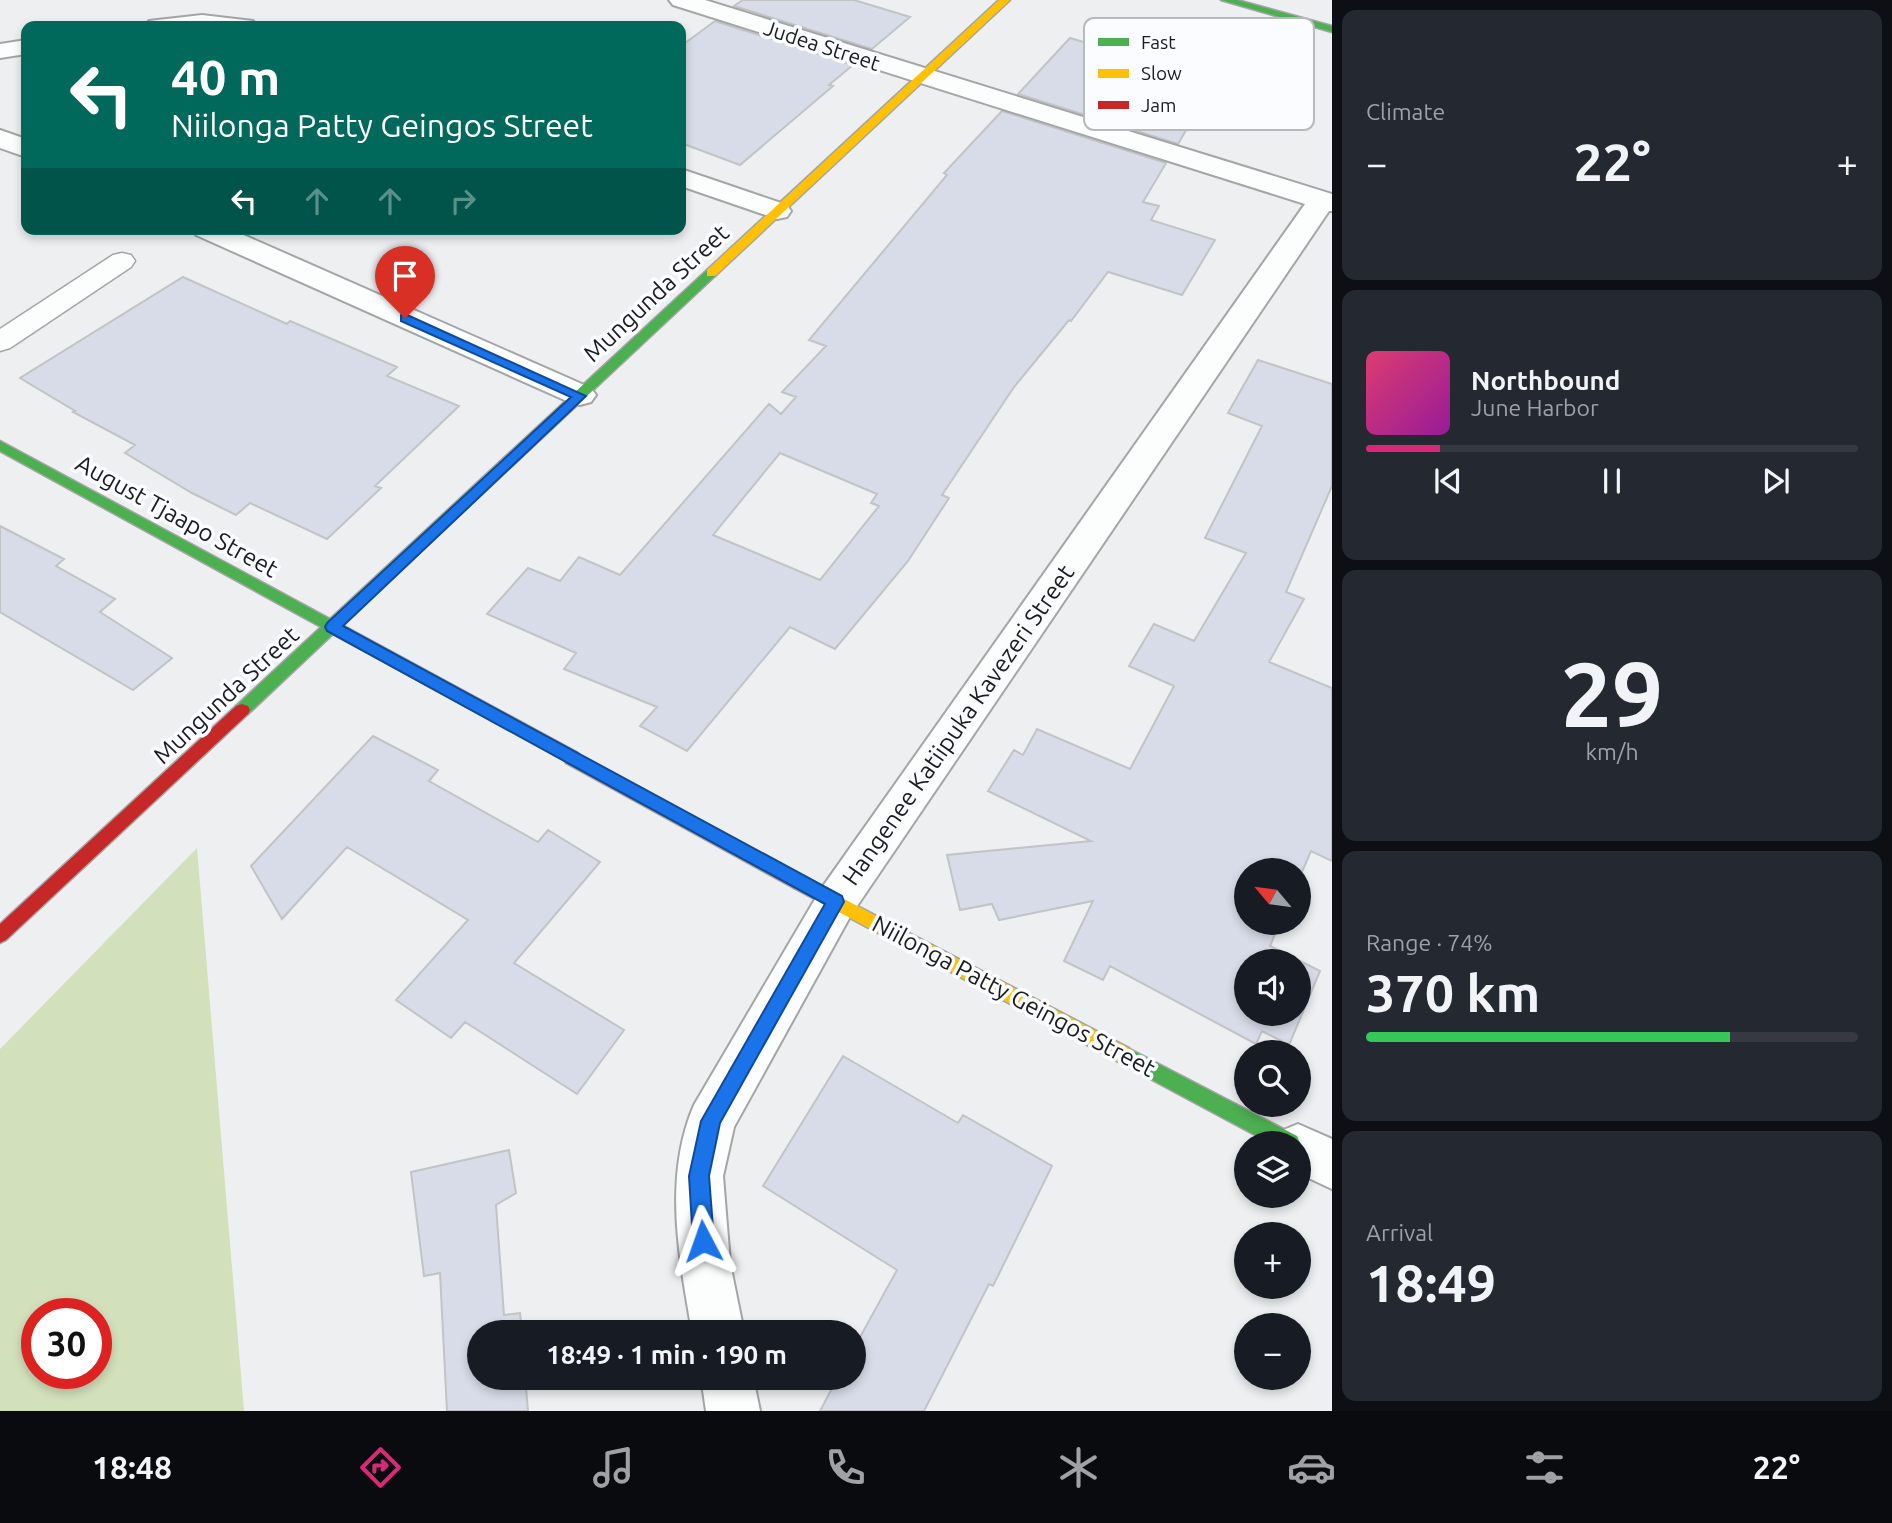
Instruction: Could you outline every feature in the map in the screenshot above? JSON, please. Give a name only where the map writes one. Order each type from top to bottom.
[{"type":"street","name":"Judea Street","points":[[681,0],[923,77]]},
{"type":"street","name":"Mungunda Street","points":[[0,935],[1005,0]]},
{"type":"street","points":[[1226,0],[1292,18]]},
{"type":"street","points":[[1314,24],[1332,29]]},
{"type":"street","points":[[0,51],[21,48]]},
{"type":"street","points":[[923,77],[1084,126]]},
{"type":"street","points":[[1096,130],[1327,201]]},
{"type":"street","points":[[0,138],[21,147]]},
{"type":"street","points":[[686,179],[777,211]]},
{"type":"street","name":"Hangenee Katiipuka Kavezeri Street","points":[[716,1320],[705,1263],[699,1176],[710,1121],[836,902],[1327,201]]},
{"type":"street","points":[[219,235],[580,396]]},
{"type":"street","name":"August Tjaapo Street","points":[[0,445],[332,627]]},
{"type":"street","name":"Niilonga Patty Geingos Street","points":[[332,627],[836,902],[1267,1131]]},
{"type":"street","points":[[1311,1154],[1332,1165]]},
{"type":"street","points":[[729,1390],[733,1411]]},
{"type":"lane","points":[[0,342],[122,261]]},
{"type":"green space","points":[[197,848],[244,1411],[0,1411],[0,1049]]},
{"type":"building","points":[[743,0],[854,0],[910,17],[872,49],[734,6]]},
{"type":"building","points":[[715,21],[853,65],[829,85],[833,86],[740,165],[686,145],[686,42]]},
{"type":"building","points":[[1070,38],[1084,42],[1084,115],[1018,94]]},
{"type":"building","points":[[1002,111],[1166,163],[1143,202],[1159,206],[1151,220],[1215,240],[1182,295],[1108,272],[1071,321],[1069,320],[1014,387],[942,495],[949,498],[908,561],[835,649],[790,627],[687,751],[640,726],[657,707],[564,669],[576,653],[487,614],[528,568],[560,581],[579,557],[620,575],[769,404],[781,414],[796,397],[782,392],[826,346],[809,340],[947,175],[944,173]],"holes":[[[780,453],[877,494],[871,503],[879,506],[820,580],[713,535]]]},
{"type":"building","points":[[1133,130],[1186,130],[1178,144]]},
{"type":"building","points":[[183,277],[287,324],[290,321],[397,367],[387,376],[459,406],[375,486],[381,488],[327,539],[250,503],[236,515],[192,493],[125,453],[135,445],[73,412],[75,411],[20,378]]},
{"type":"building","points":[[1258,360],[1332,384],[1332,486],[1286,592],[1304,599],[1269,662],[1332,688],[1332,861],[1311,851],[1308,858],[1234,858],[1234,935],[1275,935],[1270,946],[1276,949],[1234,949],[1234,1026],[1297,1026],[1291,1040],[1279,1040],[1262,1031],[1258,1040],[1249,1040],[1110,966],[1103,980],[1064,961],[1093,901],[999,920],[992,904],[960,910],[947,855],[1091,841],[988,791],[1014,750],[1023,755],[1037,729],[1130,769],[1174,686],[1129,666],[1154,624],[1194,641],[1246,553],[1205,538],[1262,426],[1228,413]]},
{"type":"building","points":[[0,526],[64,559],[56,566],[115,599],[100,612],[172,658],[133,690],[0,612]]},
{"type":"building","points":[[373,736],[438,770],[429,781],[538,842],[548,830],[600,862],[514,963],[624,1030],[577,1094],[465,1022],[451,1038],[396,1000],[468,920],[347,847],[282,919],[251,866]]},
{"type":"building","points":[[1311,966],[1320,971],[1311,992]]},
{"type":"building","points":[[843,1056],[958,1123],[963,1115],[1052,1166],[993,1286],[989,1284],[924,1411],[820,1411],[831,1390],[866,1390],[866,1326],[897,1270],[763,1186]]},
{"type":"building","points":[[509,1150],[516,1193],[496,1205],[504,1315],[520,1313],[521,1320],[467,1320],[467,1390],[526,1390],[528,1411],[447,1411],[440,1273],[424,1276],[411,1172]]},
{"type":"traffic: fast","points":[[1226,0],[1292,18]]},
{"type":"traffic: fast","points":[[1314,24],[1332,29]]},
{"type":"traffic: fast","points":[[242,710],[711,273]]},
{"type":"traffic: fast","points":[[0,445],[572,758]]},
{"type":"traffic: fast","points":[[1122,1054],[1267,1131]]},
{"type":"traffic: slow","points":[[711,273],[1005,0]]},
{"type":"traffic: slow","points":[[800,883],[1122,1054]]},
{"type":"traffic: jam","points":[[0,935],[242,710]]},
{"type":"traffic: jam","points":[[572,758],[800,883]]},
{"type":"route","points":[[405,318],[580,396],[332,627],[836,902],[710,1121],[699,1176],[703,1241]]}]
